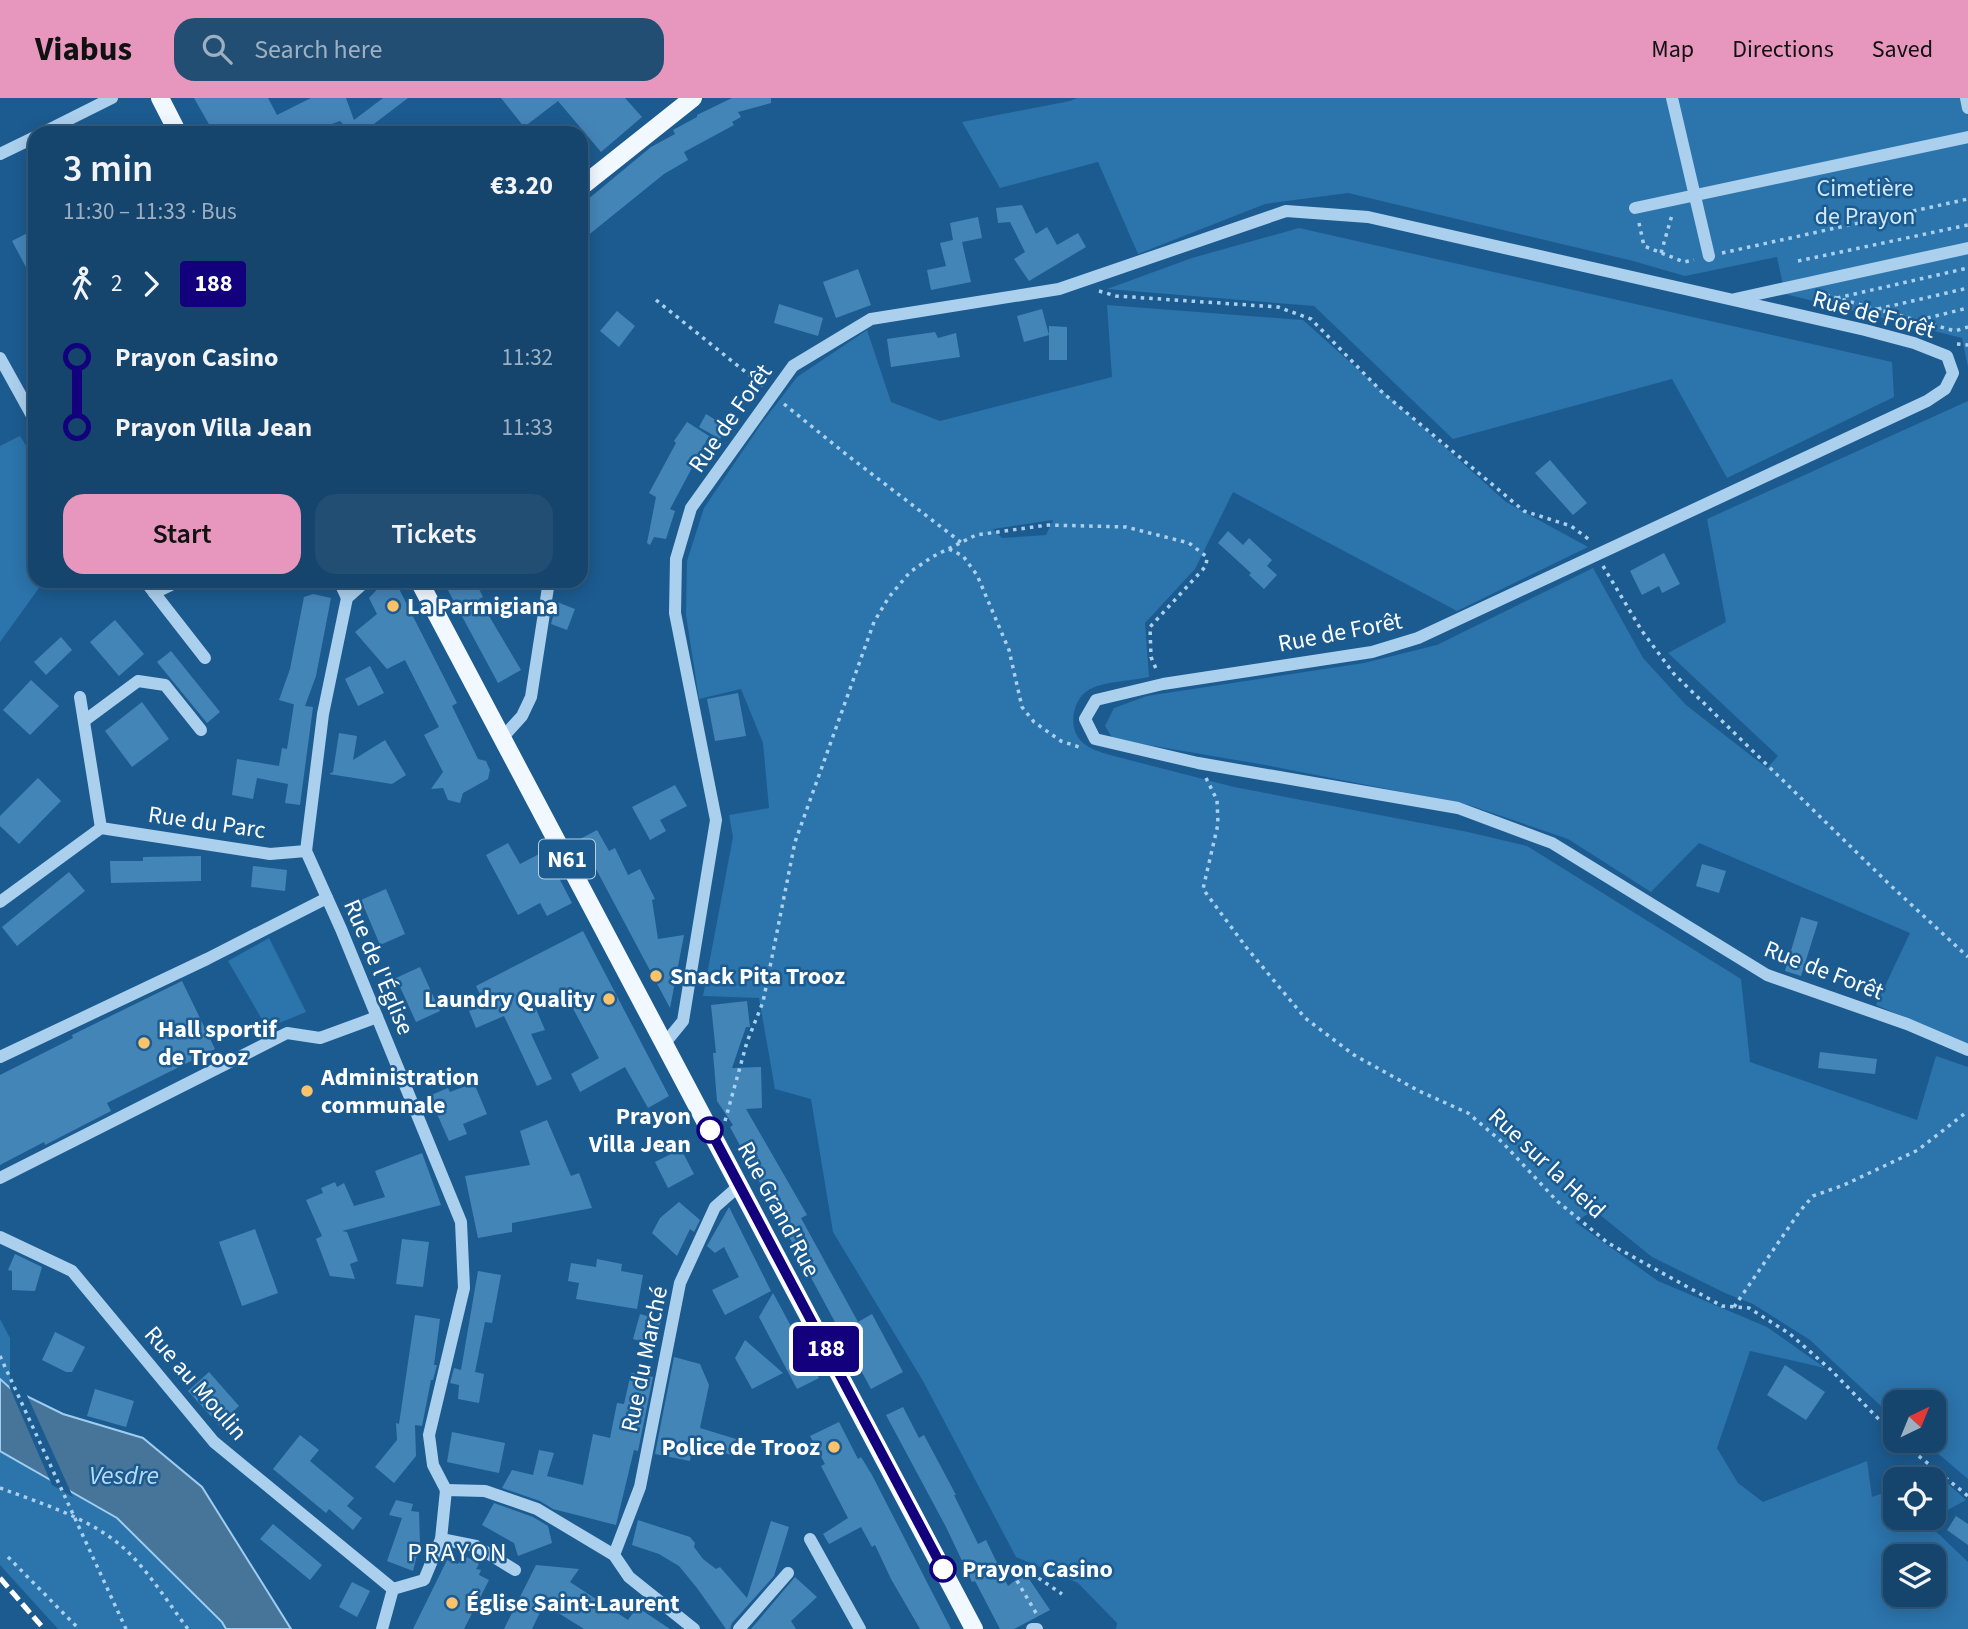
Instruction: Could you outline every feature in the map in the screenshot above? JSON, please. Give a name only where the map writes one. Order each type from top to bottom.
[{"type":"main road","points":[[160,98],[174,126]]},
{"type":"main road","points":[[588,181],[693,98]]},
{"type":"main road","name":"Rue Grand'Rue","points":[[423,588],[974,1629]]},
{"type":"street","points":[[56,126],[112,98]]},
{"type":"street","points":[[1672,98],[1709,256]]},
{"type":"street","points":[[1966,98],[1968,108]]},
{"type":"street","points":[[1635,208],[1968,138]]},
{"type":"street","points":[[0,154],[28,140]]},
{"type":"street","name":"Rue de Forêt","points":[[665,1043],[683,1021],[716,820],[675,612],[676,559],[691,508],[772,394],[793,366],[871,319],[1059,289],[1286,211],[1368,217],[1914,343],[1947,356],[1953,373],[1945,389],[1927,401],[1418,638],[1372,652],[1163,684],[1096,700],[1085,719],[1095,739],[1198,763],[1350,788],[1470,812],[1552,843],[1767,975],[1907,1024],[1968,1050]]},
{"type":"street","points":[[1732,300],[1968,248]]},
{"type":"street","points":[[0,358],[28,408]]},
{"type":"street","points":[[150,588],[205,658]]},
{"type":"street","points":[[154,593],[164,588]]},
{"type":"street","points":[[342,588],[347,598]]},
{"type":"street","points":[[306,851],[323,714],[347,598],[358,588]]},
{"type":"street","points":[[503,737],[522,716],[531,698],[548,588]]},
{"type":"street","points":[[84,721],[138,681],[164,685],[201,730]]},
{"type":"street","points":[[0,902],[101,828],[80,697]]},
{"type":"street","name":"Rue du Parc","points":[[101,828],[270,854],[306,851]]},
{"type":"street","name":"Rue de l'Église","points":[[306,851],[461,1222],[464,1288],[429,1435],[433,1465],[446,1490]]},
{"type":"street","points":[[0,1057],[327,898]]},
{"type":"street","points":[[0,1178],[287,1033],[320,1038],[377,1017]]},
{"type":"street","name":"Rue du Marché","points":[[614,1555],[640,1487],[680,1283],[715,1207],[740,1185]]},
{"type":"street","name":"Rue au Moulin","points":[[0,1237],[72,1271],[214,1442],[393,1589]]},
{"type":"street","points":[[382,1629],[393,1589],[424,1580],[441,1539],[446,1490],[485,1490],[537,1509],[614,1555],[629,1577],[694,1629]]},
{"type":"street","points":[[441,1539],[476,1546],[515,1570]]},
{"type":"street","points":[[810,1539],[860,1629]]},
{"type":"street","points":[[738,1629],[788,1573]]},
{"type":"path","points":[[1661,253],[1676,199]]},
{"type":"path","points":[[1635,208],[1644,246],[1684,262],[1968,199]]},
{"type":"path","points":[[1798,261],[1968,225]]},
{"type":"path","points":[[1836,298],[1968,268]]},
{"type":"path","points":[[1074,284],[1116,296],[1278,307],[1311,318],[1383,393],[1524,511],[1571,526],[1602,553],[1642,631],[1674,674],[1889,884],[1968,957]]},
{"type":"path","points":[[1793,286],[1955,331],[1968,327]]},
{"type":"path","points":[[1876,309],[1968,288]]},
{"type":"path","points":[[656,300],[847,455],[962,543]]},
{"type":"path","points":[[1917,320],[1968,308]]},
{"type":"path","points":[[714,1137],[727,1118],[747,1042],[763,1002],[795,842],[874,622],[889,597],[910,572],[976,535],[1048,524],[1126,527],[1189,544],[1206,557],[1206,566],[1150,627],[1151,657],[1163,684]]},
{"type":"path","points":[[948,549],[964,556],[986,593],[1009,650],[1022,707],[1034,722],[1061,741],[1087,750]]},
{"type":"path","name":"Rue sur la Heid","points":[[1198,763],[1217,800],[1218,812],[1218,824],[1203,888],[1246,947],[1305,1018],[1354,1055],[1419,1091],[1468,1113],[1502,1142],[1557,1201],[1608,1243],[1722,1306],[1749,1308],[1790,1334],[1832,1370],[1883,1423]]},
{"type":"path","points":[[1734,1307],[1813,1196],[1844,1185],[1918,1150],[1968,1111]]},
{"type":"path","points":[[0,1356],[126,1629]]},
{"type":"path","points":[[1915,1453],[1968,1496]]},
{"type":"path","points":[[0,1488],[75,1517],[91,1525],[128,1552],[188,1629]]},
{"type":"path","points":[[8,1557],[79,1629]]},
{"type":"path","points":[[1035,1629],[1040,1620],[1013,1574],[1022,1567],[1062,1594]]},
{"type":"green space","name":"Cimetière de Prayon","points":[[1077,98],[1968,98],[1968,367],[1962,338],[1785,294],[1777,257],[1685,276],[1633,261],[1348,193],[1265,204],[1138,254],[1098,162],[1000,188],[962,122]]},
{"type":"green space","points":[[1299,228],[1892,362],[1894,397],[1727,478],[1672,379],[1453,439],[1314,306],[1107,289],[1192,258]]},
{"type":"green space","points":[[1107,305],[1303,320],[1506,502],[1588,547],[1457,611],[1233,492],[1195,569],[1145,623],[1149,677],[1097,686],[1084,693],[1074,713],[1074,728],[1084,744],[1110,755],[1234,787],[1527,846],[1741,979],[1750,1062],[1917,1120],[1936,1056],[1968,1067],[1968,1479],[1937,1453],[1946,1453],[1946,1390],[1883,1390],[1883,1408],[1810,1340],[1753,1304],[1652,1257],[1594,1210],[1575,1222],[1658,1281],[1767,1327],[1825,1368],[1750,1351],[1717,1448],[1738,1483],[1763,1502],[1867,1461],[1872,1497],[1883,1493],[1883,1530],[1934,1530],[1968,1562],[1968,1629],[1116,1629],[1117,1623],[1078,1583],[1016,1557],[923,1381],[833,1232],[811,1099],[775,1089],[759,998],[703,996],[733,837],[729,815],[769,808],[763,743],[741,689],[699,699],[686,615],[687,561],[704,508],[761,424],[797,377],[867,330],[891,402],[940,421],[1112,377]],"holes":[[[1053,520],[1046,535],[1002,538],[993,529]]]},
{"type":"green space","points":[[1968,401],[1968,1044],[1876,1005],[1910,933],[1699,843],[1651,892],[1568,839],[1469,805],[1265,765],[1113,739],[1105,726],[1114,708],[1147,696],[1364,663],[1437,645],[1593,568],[1643,658],[1686,705],[1767,768],[1778,756],[1668,653],[1726,622],[1707,519]]},
{"type":"green space","points":[[20,436],[28,449],[28,588],[39,588],[0,642],[0,446]]},
{"type":"green space","points":[[269,938],[306,1012],[267,1028],[228,961]]},
{"type":"green space","points":[[0,1319],[10,1338],[10,1388],[0,1379]]},
{"type":"green space","points":[[0,1451],[117,1518],[226,1629],[58,1629],[0,1565]]},
{"type":"green space","points":[[1946,1482],[1966,1500],[1946,1511]]},
{"type":"water","name":"Vesdre","points":[[0,1379],[10,1388],[63,1414],[143,1438],[202,1487],[291,1629],[226,1629],[117,1518],[0,1451]]},
{"type":"pier","points":[[9,1386],[26,1393],[73,1497],[52,1485]]},
{"type":"building","points":[[194,98],[268,98],[277,115],[311,98],[346,98],[354,120],[383,98],[408,98],[371,126],[345,126],[340,121],[331,126],[210,126]]},
{"type":"building","points":[[501,98],[625,98],[642,117],[601,152],[588,137],[588,126],[579,126],[558,101],[523,126]]},
{"type":"building","points":[[732,98],[771,98],[771,103],[738,112],[741,117],[732,122],[734,125],[684,152],[688,160],[664,174],[588,235],[588,199],[651,147],[675,134],[673,130]]},
{"type":"building","points":[[1022,205],[1036,234],[1047,227],[1057,245],[1078,233],[1086,247],[1029,281],[1014,259],[1025,252],[1010,222],[998,223],[996,208]]},
{"type":"building","points":[[978,217],[982,238],[962,242],[971,282],[931,290],[927,270],[946,266],[940,243],[953,240],[950,223]]},
{"type":"building","points":[[28,233],[28,271],[12,241]]},
{"type":"building","points":[[858,269],[871,305],[836,318],[823,282]]},
{"type":"building","points":[[779,304],[823,318],[818,336],[774,323]]},
{"type":"building","points":[[1042,309],[1049,335],[1024,342],[1017,316]]},
{"type":"building","points":[[617,311],[635,326],[619,347],[600,331]]},
{"type":"building","points":[[1049,326],[1067,327],[1067,360],[1049,360]]},
{"type":"building","points":[[935,332],[938,338],[956,333],[960,357],[891,367],[887,339]]},
{"type":"building","points":[[706,414],[727,427],[720,439],[699,427]]},
{"type":"building","points":[[687,422],[709,436],[670,509],[675,511],[666,539],[654,537],[650,545],[647,543],[656,497],[649,493],[676,443],[674,441]]},
{"type":"building","points":[[1550,460],[1587,503],[1573,515],[1535,473]]},
{"type":"building","points":[[1228,531],[1243,545],[1249,538],[1272,560],[1267,566],[1277,575],[1264,589],[1249,575],[1251,573],[1218,543]]},
{"type":"building","points":[[1664,553],[1680,584],[1662,593],[1659,586],[1642,595],[1630,571]]},
{"type":"building","points":[[378,588],[399,588],[457,703],[452,706],[478,759],[486,761],[490,770],[488,779],[463,793],[460,803],[448,800],[443,788],[431,789],[443,772],[424,735],[439,727],[405,660],[387,669],[355,632],[377,614],[369,598]]},
{"type":"building","points":[[447,588],[478,588],[483,597],[479,599],[521,670],[498,683]]},
{"type":"building","points":[[313,594],[331,598],[316,676],[305,706],[313,707],[300,805],[285,803],[288,784],[257,778],[253,799],[232,795],[237,759],[279,766],[282,748],[287,749],[294,704],[279,700],[290,669],[304,597]]},
{"type":"building","points":[[557,602],[575,609],[567,630],[551,624]]},
{"type":"building","points":[[115,620],[144,654],[119,676],[90,642]]},
{"type":"building","points":[[61,637],[72,650],[46,675],[34,662]]},
{"type":"building","points":[[171,651],[220,712],[207,723],[157,662]]},
{"type":"building","points":[[370,666],[384,693],[358,706],[345,679]]},
{"type":"building","points":[[31,680],[59,706],[30,735],[3,710]]},
{"type":"building","points":[[738,693],[746,736],[715,741],[707,699]]},
{"type":"building","points":[[142,702],[169,739],[132,767],[105,731]]},
{"type":"building","points":[[339,733],[357,736],[353,760],[385,740],[406,775],[392,784],[329,774],[333,772]]},
{"type":"building","points":[[38,778],[61,801],[19,844],[0,826],[0,816]]},
{"type":"building","points":[[675,785],[687,806],[660,820],[666,831],[650,840],[632,807]]},
{"type":"building","points":[[597,830],[609,851],[615,848],[628,875],[640,869],[655,899],[652,900],[658,939],[684,935],[670,1008],[580,839]]},
{"type":"building","points":[[508,843],[520,864],[545,851],[572,903],[547,916],[540,903],[518,915],[486,855]]},
{"type":"building","points":[[201,856],[201,881],[111,883],[110,861],[143,861],[143,857]]},
{"type":"building","points":[[1702,864],[1726,871],[1719,893],[1696,886]]},
{"type":"building","points":[[253,866],[287,870],[285,891],[251,887]]},
{"type":"building","points":[[69,872],[85,891],[17,946],[2,927]]},
{"type":"building","points":[[386,889],[405,934],[380,945],[361,900]]},
{"type":"building","points":[[1801,917],[1818,922],[1801,976],[1785,971]]},
{"type":"building","points":[[583,931],[669,1096],[648,1108],[625,1067],[580,1092],[571,1074],[599,1058],[566,995],[536,1009],[545,1030],[531,1034],[552,1079],[537,1086],[504,1016],[476,1028],[469,1011],[485,1004],[476,986]]},
{"type":"building","points":[[420,967],[440,1011],[416,1022],[396,978]]},
{"type":"building","points":[[182,981],[215,1049],[107,1103],[111,1111],[0,1165],[0,1075],[73,1038],[72,1035]]},
{"type":"building","points":[[747,1001],[750,1027],[746,1027],[732,1068],[761,1067],[762,1108],[746,1109],[807,1215],[801,1218],[858,1322],[872,1314],[903,1372],[871,1389],[730,1127],[733,1125],[717,1101],[711,1005]]},
{"type":"building","points":[[1820,1052],[1877,1059],[1875,1074],[1818,1068]]},
{"type":"building","points":[[474,1083],[487,1114],[463,1124],[467,1134],[449,1141],[429,1096],[448,1088],[450,1092]]},
{"type":"building","points":[[547,1120],[571,1176],[579,1173],[592,1208],[512,1223],[512,1232],[478,1238],[465,1176],[530,1165],[520,1131]]},
{"type":"building","points":[[681,1149],[694,1174],[668,1188],[655,1162]]},
{"type":"building","points":[[422,1153],[441,1205],[342,1231],[347,1232],[358,1261],[350,1264],[355,1279],[330,1276],[316,1239],[322,1236],[306,1200],[323,1193],[321,1188],[335,1182],[337,1187],[344,1183],[354,1206],[385,1197],[375,1171]]},
{"type":"building","points":[[679,1202],[700,1220],[694,1232],[690,1229],[677,1256],[652,1233],[660,1218]]},
{"type":"building","points":[[729,1207],[771,1291],[725,1315],[712,1290],[739,1277],[724,1247],[715,1253],[707,1246]]},
{"type":"building","points":[[255,1229],[278,1293],[242,1306],[219,1242]]},
{"type":"building","points":[[402,1239],[429,1242],[423,1287],[396,1284]]},
{"type":"building","points":[[15,1254],[42,1267],[35,1291],[12,1290],[12,1271],[8,1270]]},
{"type":"building","points":[[597,1259],[622,1264],[621,1271],[643,1275],[637,1309],[576,1299],[579,1283],[568,1281],[571,1263],[596,1267]]},
{"type":"building","points":[[478,1271],[501,1275],[492,1323],[485,1322],[475,1372],[484,1374],[479,1403],[458,1399],[459,1385],[450,1383],[454,1368],[461,1370]]},
{"type":"building","points":[[773,1293],[819,1378],[797,1389],[759,1317]]},
{"type":"building","points":[[640,1314],[661,1320],[655,1345],[633,1339]]},
{"type":"building","points":[[415,1315],[440,1319],[434,1365],[437,1365],[431,1380],[422,1426],[415,1425],[416,1456],[394,1483],[375,1467],[397,1440],[396,1423],[399,1424]]},
{"type":"building","points":[[55,1332],[85,1347],[72,1372],[66,1372],[42,1360]]},
{"type":"building","points":[[745,1340],[783,1373],[752,1389],[735,1358]]},
{"type":"building","points":[[674,1357],[700,1364],[709,1385],[700,1428],[736,1439],[731,1455],[693,1443],[690,1461],[655,1454]]},
{"type":"building","points":[[1785,1365],[1825,1392],[1806,1420],[1767,1395]]},
{"type":"building","points":[[209,1372],[239,1406],[219,1425],[188,1391]]},
{"type":"building","points":[[631,1373],[653,1377],[638,1451],[634,1450],[616,1525],[553,1509],[540,1501],[502,1488],[512,1470],[533,1475],[539,1450],[554,1453],[547,1476],[583,1485],[593,1434],[610,1438],[617,1403],[624,1404]]},
{"type":"building","points":[[95,1389],[134,1401],[126,1427],[87,1416]]},
{"type":"building","points":[[903,1407],[919,1438],[924,1435],[978,1544],[986,1540],[1008,1586],[1025,1573],[1050,1610],[1014,1629],[1000,1629],[975,1581],[972,1582],[886,1415]]},
{"type":"building","points":[[839,1422],[858,1459],[861,1457],[872,1475],[951,1629],[920,1629],[875,1545],[872,1547],[861,1527],[829,1544],[823,1534],[848,1518],[821,1466],[825,1464],[810,1436]]},
{"type":"building","points":[[452,1432],[505,1443],[499,1473],[447,1462]]},
{"type":"building","points":[[300,1435],[319,1450],[310,1461],[354,1498],[347,1506],[362,1518],[353,1530],[329,1509],[326,1513],[273,1469]]},
{"type":"building","points":[[396,1500],[413,1504],[411,1511],[419,1512],[420,1543],[413,1571],[387,1561],[402,1518],[389,1515]]},
{"type":"building","points":[[494,1503],[533,1517],[548,1526],[552,1543],[518,1556],[514,1543],[482,1525]]},
{"type":"building","points":[[1956,1516],[1968,1524],[1968,1545],[1947,1530]]},
{"type":"building","points":[[638,1520],[690,1537],[703,1559],[716,1569],[720,1567],[747,1598],[771,1521],[789,1527],[774,1576],[732,1623],[730,1629],[726,1629],[679,1566],[659,1554],[632,1545]]},
{"type":"building","points":[[273,1524],[322,1565],[310,1580],[260,1539]]},
{"type":"building","name":"Église Saint-Laurent","points":[[467,1557],[479,1564],[476,1569],[481,1570],[479,1575],[489,1580],[464,1629],[413,1629],[447,1560],[458,1564],[460,1560],[464,1562]]},
{"type":"building","points":[[536,1565],[579,1569],[570,1582],[628,1620],[637,1607],[670,1629],[584,1629],[544,1604],[532,1629],[504,1629]]},
{"type":"building","points":[[795,1577],[817,1597],[791,1621],[796,1629],[751,1629]]},
{"type":"building","points":[[352,1582],[370,1591],[357,1617],[339,1607]]},
{"type":"railway","points":[[0,1578],[44,1629]]},
{"type":"bus line","name":"188","points":[[710,1130],[943,1569]]},
{"type":"place","name":"La Parmigiana","points":[[393,606]]},
{"type":"place","name":"Snack Pita Trooz","points":[[656,976]]},
{"type":"place","name":"Laundry Quality","points":[[609,999]]},
{"type":"place","name":"Hall sportif de Trooz","points":[[144,1043]]},
{"type":"place","name":"Administration communale","points":[[307,1091]]},
{"type":"place","name":"Prayon Villa Jean","points":[[710,1130]]},
{"type":"place","name":"Police de Trooz","points":[[834,1447]]},
{"type":"place","name":"Prayon Casino","points":[[943,1569]]},
{"type":"place","name":"Église Saint-Laurent","points":[[452,1603]]},
{"type":"district","name":"PRAYON","points":[[458,1552]]}]
